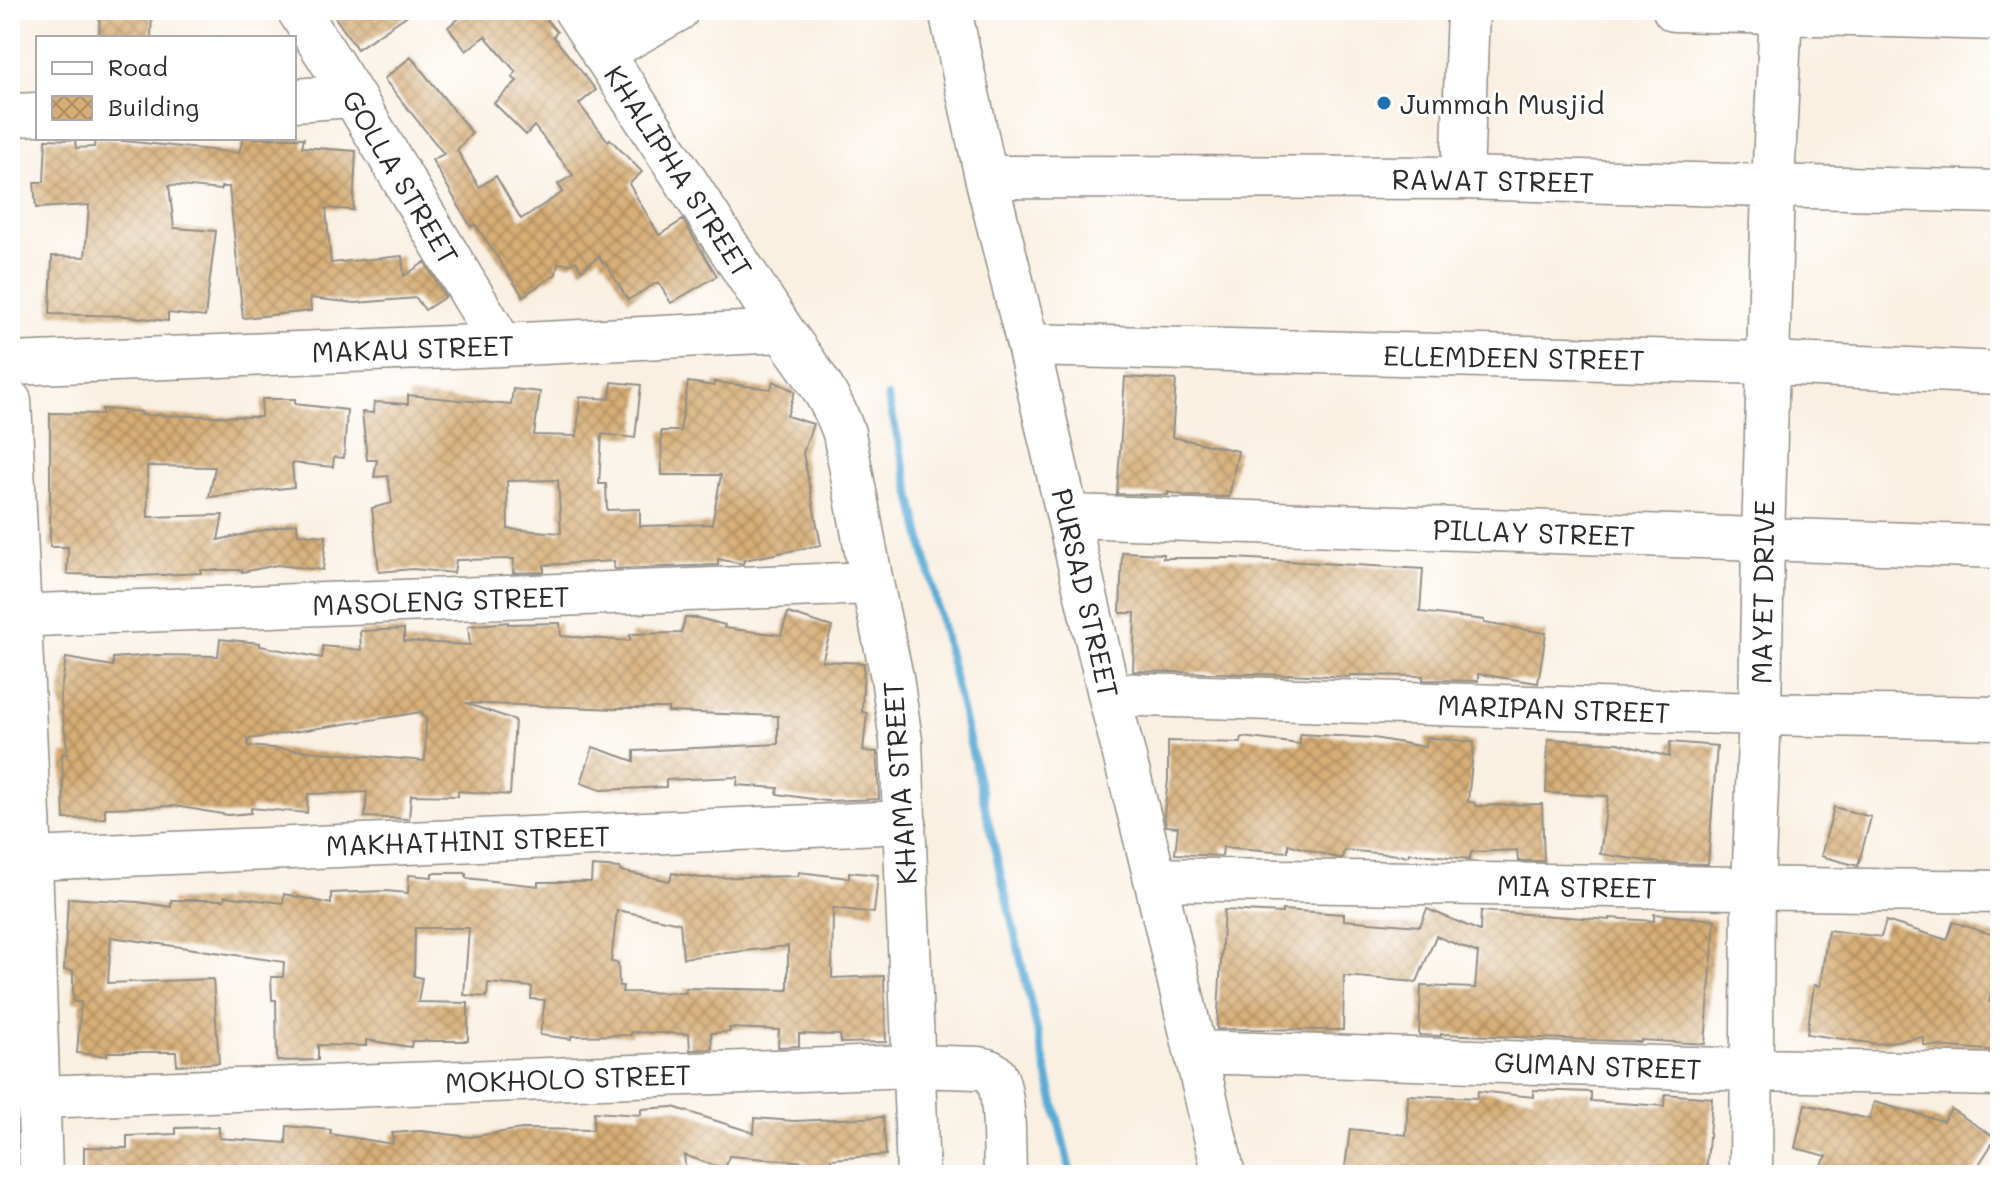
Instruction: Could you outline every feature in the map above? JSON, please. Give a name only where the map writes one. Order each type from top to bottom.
[{"type":"street","name":"GOLLA STREET","points":[[298,10],[502,345]]},
{"type":"street","name":"KHALIPHA STREET","points":[[575,10],[793,345]]},
{"type":"street","points":[[602,53],[678,10]]},
{"type":"street","name":"PURSAD STREET","points":[[950,10],[986,177],[1224,1175]]},
{"type":"street","points":[[1462,178],[1468,10]]},
{"type":"street","points":[[1674,10],[2000,19]]},
{"type":"street","name":"MAYET DRIVE","points":[[1751,1175],[1753,889],[1773,186],[1781,11]]},
{"type":"street","points":[[296,100],[353,96]]},
{"type":"street","points":[[10,115],[36,114]]},
{"type":"street","name":"RAWAT STREET","points":[[986,177],[1462,178],[2000,192]]},
{"type":"street","name":"MAKAU STREET","points":[[10,364],[502,345],[793,345]]},
{"type":"street","name":"KHAMA STREET","points":[[793,345],[825,392],[844,433],[894,690],[901,741],[918,1175]]},
{"type":"street","name":"ELLEMDEEN STREET","points":[[1028,345],[1769,363],[2000,373]]},
{"type":"street","points":[[10,401],[15,616],[31,859],[41,1175]]},
{"type":"street","name":"PILLAY STREET","points":[[1069,516],[2000,547]]},
{"type":"street","name":"MASOLENG STREET","points":[[15,616],[872,583]]},
{"type":"street","name":"MARIPAN STREET","points":[[1109,694],[1760,714],[2000,718]]},
{"type":"street","name":"MAKHATHINI STREET","points":[[31,859],[905,822]]},
{"type":"street","name":"MIA STREET","points":[[1155,879],[2000,892]]},
{"type":"street","name":"GUMAN STREET","points":[[1196,1052],[2000,1075]]},
{"type":"street","name":"MOKHOLO STREET","points":[[37,1097],[913,1066],[978,1068],[993,1073],[1001,1093],[1005,1175]]},
{"type":"building","points":[[100,10],[152,10],[151,36],[99,36]]},
{"type":"building","points":[[330,10],[415,10],[357,49]]},
{"type":"building","points":[[470,10],[538,10],[557,32],[553,36],[596,90],[579,104],[608,141],[610,139],[642,172],[629,184],[659,235],[683,220],[717,276],[671,303],[658,282],[628,300],[599,256],[582,270],[576,261],[571,264],[558,263],[556,274],[523,296],[475,224],[471,227],[432,160],[444,154],[384,79],[411,57],[472,133],[457,150],[479,187],[496,176],[521,219],[563,192],[558,184],[573,175],[534,126],[526,135],[494,103],[517,81],[512,77],[516,72],[485,36],[466,51],[448,27]]},
{"type":"building","points":[[304,138],[302,147],[356,151],[353,210],[326,208],[331,263],[402,256],[404,276],[425,262],[445,297],[425,310],[416,298],[356,303],[310,298],[311,311],[243,318],[229,187],[221,187],[221,190],[169,185],[174,228],[216,231],[205,317],[168,313],[168,321],[126,316],[50,314],[52,256],[85,257],[89,205],[36,208],[34,182],[44,182],[46,140],[75,140],[76,148],[94,147],[95,140],[114,140],[239,153],[242,140]]},
{"type":"building","points":[[1125,377],[1176,380],[1172,437],[1238,451],[1229,497],[1187,496],[1168,492],[1168,495],[1117,494]]},
{"type":"building","points":[[773,381],[795,391],[787,416],[813,424],[803,453],[821,545],[744,560],[743,564],[718,559],[718,565],[614,569],[614,561],[544,565],[544,572],[513,573],[514,559],[456,560],[454,573],[413,569],[379,572],[372,508],[392,503],[388,476],[374,477],[377,460],[367,460],[362,412],[373,413],[374,402],[408,404],[408,395],[511,405],[513,389],[540,392],[534,435],[577,436],[580,397],[610,399],[612,382],[641,385],[635,438],[602,434],[599,484],[606,484],[607,510],[640,509],[640,526],[712,524],[721,475],[662,475],[661,431],[680,431],[688,382],[771,389]],"holes":[[[558,480],[561,533],[508,529],[507,481]]]},
{"type":"building","points":[[262,399],[295,399],[295,404],[347,410],[344,458],[334,457],[333,467],[292,463],[294,487],[209,497],[215,467],[147,466],[148,517],[223,515],[218,540],[297,523],[298,534],[326,536],[323,570],[277,565],[242,572],[201,570],[201,573],[140,576],[67,574],[68,547],[50,547],[50,413],[102,414],[102,409],[141,412],[141,415],[261,417]]},
{"type":"building","points":[[1122,552],[1163,554],[1163,558],[1234,558],[1423,569],[1420,612],[1484,620],[1484,623],[1546,633],[1538,683],[1478,674],[1478,681],[1423,680],[1423,676],[1133,671],[1135,613],[1120,613]]},
{"type":"building","points":[[788,613],[832,627],[822,661],[864,663],[862,712],[867,713],[863,751],[877,752],[879,799],[826,801],[777,794],[778,788],[737,785],[738,777],[666,780],[666,787],[601,790],[581,783],[593,747],[634,761],[634,751],[778,744],[778,716],[668,712],[668,708],[465,703],[515,720],[510,795],[458,791],[458,796],[411,795],[409,819],[365,817],[367,792],[308,794],[307,813],[251,808],[251,813],[228,815],[175,806],[105,808],[105,818],[64,819],[62,754],[68,754],[60,697],[66,658],[113,666],[113,658],[218,656],[220,639],[260,643],[260,646],[322,658],[323,646],[361,650],[360,631],[404,629],[404,641],[470,645],[468,626],[508,622],[560,623],[561,636],[630,641],[630,634],[681,633],[685,618],[698,618],[725,625],[724,628],[781,635]],"holes":[[[422,712],[426,717],[425,761],[248,746],[248,739]]]},
{"type":"building","points":[[1300,734],[1374,738],[1425,747],[1426,737],[1474,742],[1468,802],[1475,803],[1475,806],[1542,804],[1544,861],[1518,861],[1517,850],[1471,852],[1470,859],[1344,850],[1342,858],[1337,858],[1288,844],[1288,852],[1223,847],[1222,856],[1175,854],[1178,827],[1166,826],[1164,814],[1168,741],[1241,743],[1242,737],[1300,744]]},
{"type":"building","points":[[1548,739],[1618,743],[1669,757],[1670,742],[1717,746],[1708,864],[1661,863],[1600,854],[1608,796],[1546,793]]},
{"type":"building","points":[[1834,807],[1871,817],[1858,866],[1821,856]]},
{"type":"building","points":[[592,866],[620,868],[620,871],[670,881],[672,873],[700,878],[798,876],[799,872],[849,878],[849,872],[878,875],[874,913],[833,908],[832,978],[884,976],[886,1042],[841,1043],[840,1035],[799,1034],[799,1046],[778,1047],[779,1030],[729,1028],[730,1032],[711,1033],[712,1049],[690,1050],[689,1034],[631,1032],[631,1035],[571,1036],[571,1039],[540,1035],[545,1000],[531,999],[532,987],[488,983],[487,997],[464,995],[469,928],[415,928],[414,976],[422,978],[418,1002],[468,1003],[468,1041],[412,1041],[411,1047],[366,1040],[366,1046],[318,1045],[318,1060],[277,1061],[276,1000],[272,1000],[271,977],[283,977],[284,962],[111,937],[108,983],[213,979],[219,1063],[177,1065],[176,1052],[107,1052],[107,1056],[77,1053],[81,1002],[73,1002],[73,971],[64,970],[68,898],[171,907],[171,900],[224,900],[225,896],[283,903],[284,894],[331,904],[331,893],[408,893],[409,875],[432,877],[432,873],[466,873],[466,878],[538,886],[538,882],[591,882]],"holes":[[[617,910],[680,923],[683,958],[788,946],[788,990],[685,988],[686,993],[622,992],[618,963],[611,962]]]},
{"type":"building","points":[[1427,909],[1480,931],[1481,911],[1610,920],[1654,921],[1654,914],[1715,920],[1705,1044],[1419,1035],[1421,986],[1475,988],[1478,953],[1436,936],[1417,982],[1344,976],[1343,1030],[1217,1029],[1224,910],[1344,914],[1344,920],[1420,926]]},
{"type":"building","points":[[1886,921],[1947,940],[1953,922],[2000,937],[2000,965],[1989,1002],[2000,1002],[2000,1051],[1924,1045],[1924,1037],[1877,1044],[1807,1034],[1814,985],[1820,986],[1828,930],[1881,937]]},
{"type":"building","points":[[1533,1090],[1591,1092],[1591,1101],[1664,1106],[1665,1094],[1712,1098],[1706,1175],[1668,1175],[1669,1168],[1594,1162],[1590,1175],[1344,1175],[1350,1129],[1406,1135],[1408,1095],[1477,1098],[1478,1091],[1533,1097]]},
{"type":"building","points":[[1874,1102],[1943,1121],[1951,1109],[1996,1138],[1972,1175],[1814,1175],[1827,1156],[1795,1148],[1805,1104],[1869,1119]]},
{"type":"building","points":[[673,1107],[754,1133],[755,1118],[794,1121],[883,1117],[886,1155],[831,1159],[831,1175],[806,1175],[806,1162],[729,1156],[725,1169],[684,1155],[686,1175],[548,1171],[548,1166],[485,1175],[448,1170],[396,1175],[84,1175],[84,1147],[127,1148],[127,1136],[176,1134],[176,1128],[219,1127],[219,1138],[286,1143],[287,1126],[331,1130],[330,1134],[393,1144],[392,1133],[421,1131],[470,1137],[522,1129],[593,1130],[594,1112],[641,1115],[641,1109]]},
{"type":"waterway","points":[[888,397],[1071,1175]]},
{"type":"place","name":"Jummah Musjid","points":[[1384,103]]}]
